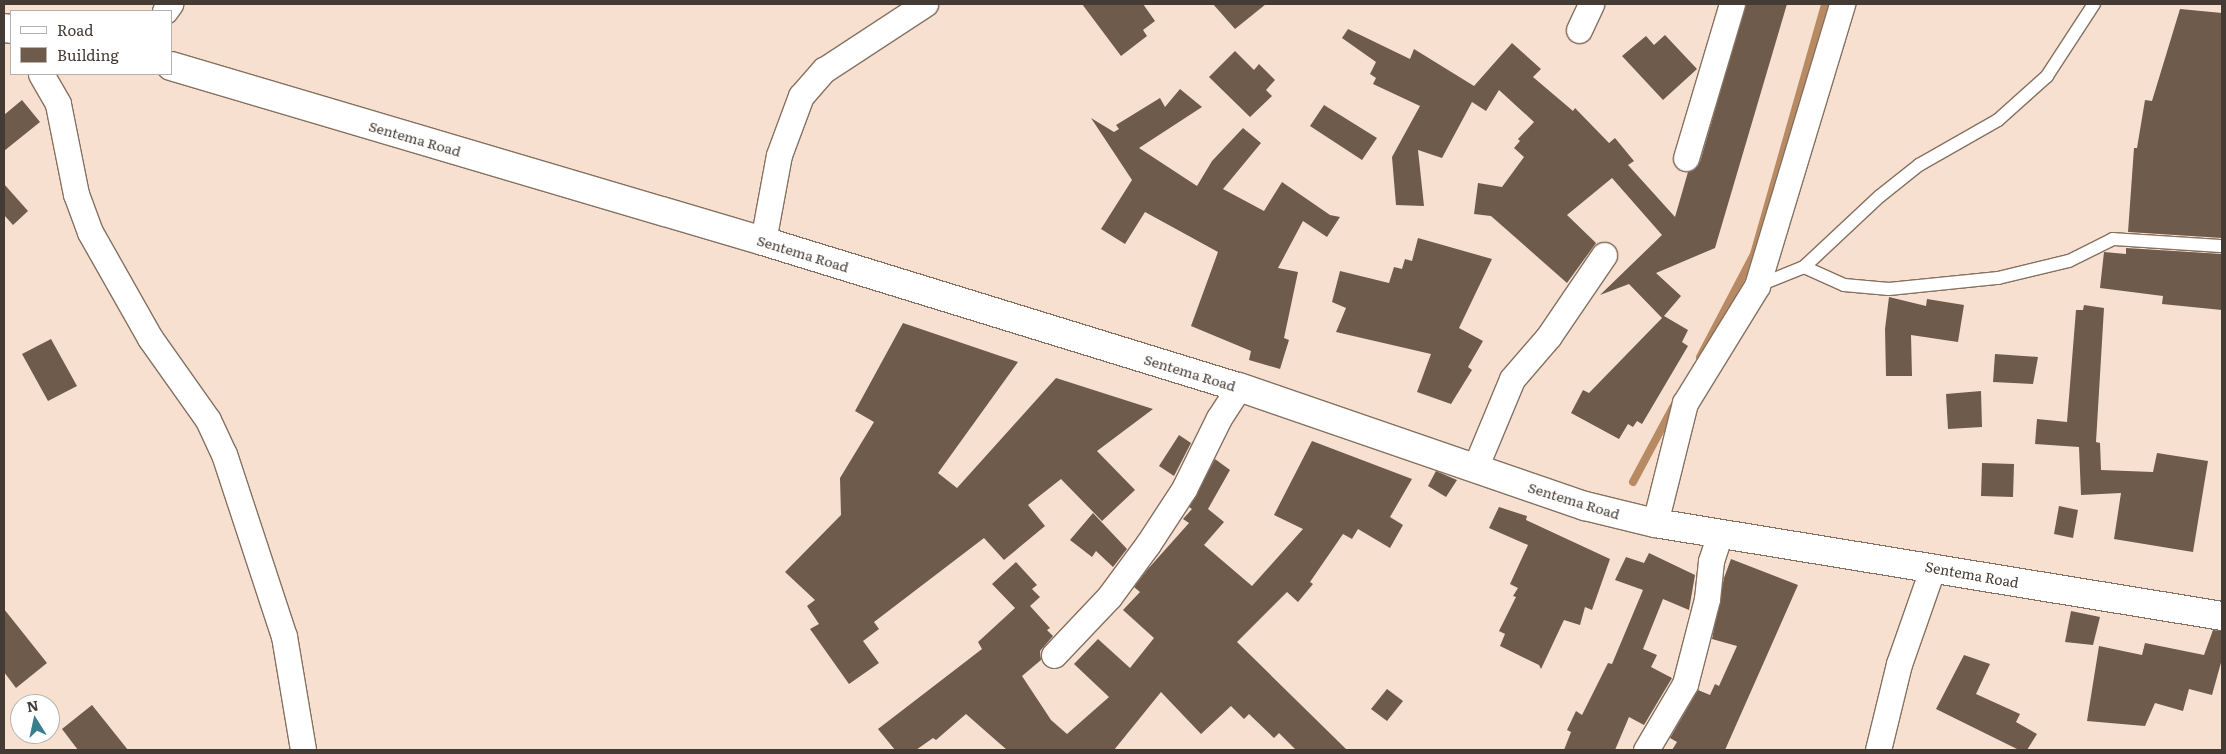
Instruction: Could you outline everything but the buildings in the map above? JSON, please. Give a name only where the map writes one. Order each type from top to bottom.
[{"type":"main road","name":"Sentema Road","points":[[172,66],[763,241],[1238,387],[1585,506],[1655,523],[1933,567],[2222,616]]},
{"type":"street","points":[[763,241],[779,155],[801,96],[824,70],[925,4]]},
{"type":"street","points":[[1579,30],[1591,4]]},
{"type":"street","points":[[1686,158],[1732,4]]},
{"type":"street","points":[[1655,523],[1685,403],[1757,286],[1842,4]]},
{"type":"street","points":[[42,75],[58,104],[76,194],[90,232],[150,338],[208,420],[224,454],[284,636],[303,750]]},
{"type":"street","points":[[1475,468],[1512,379],[1549,336],[1604,255]]},
{"type":"street","points":[[1054,655],[1108,597],[1148,544],[1184,489],[1219,418],[1238,387]]},
{"type":"street","points":[[1646,750],[1677,703],[1685,684],[1720,534]]},
{"type":"street","points":[[1878,750],[1900,664],[1933,567]]},
{"type":"lane","points":[[1757,286],[1804,267],[1880,196],[1920,165],[1998,120],[2047,76],[2094,4]]},
{"type":"lane","points":[[1804,267],[1844,285],[1889,289],[1998,278],[2069,261],[2113,239],[2222,246]]},
{"type":"waterway","points":[[1700,357],[1754,254],[1825,4]]},
{"type":"waterway","points":[[1633,482],[1673,407]]}]
